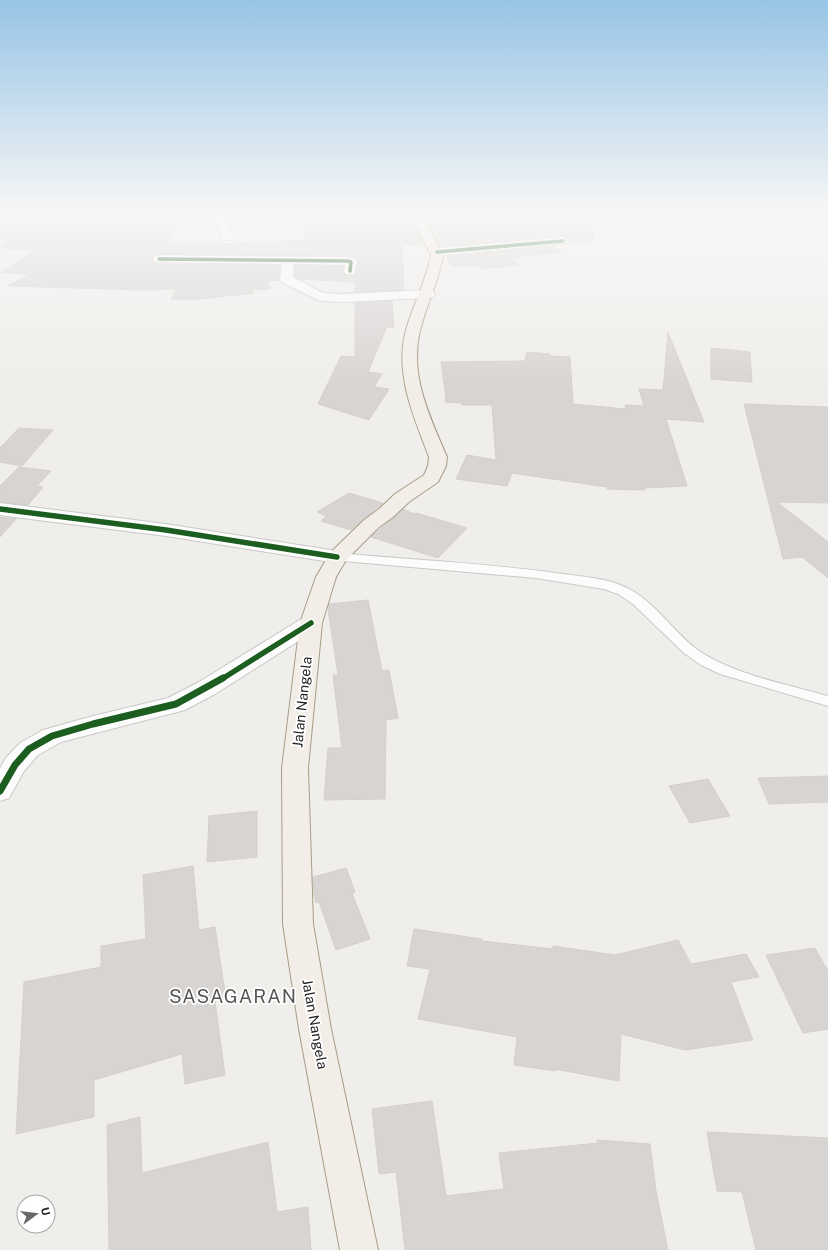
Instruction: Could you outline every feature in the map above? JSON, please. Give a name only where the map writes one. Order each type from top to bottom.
[{"type":"main road","name":"Jalan Nangela","points":[[359,1250],[317,1037],[298,924],[295,768],[311,623],[326,577],[337,557],[371,524],[386,513],[402,498],[432,478],[437,466],[438,457],[419,410],[411,383],[410,354],[413,331],[428,294],[433,272]]},
{"type":"street","points":[[287,272],[286,279],[316,296],[343,298],[428,294]]},
{"type":"street","points":[[0,509],[27,514],[92,520],[209,535],[337,557]]},
{"type":"street","points":[[0,791],[15,765],[29,748],[52,736],[93,724],[176,704],[207,688],[311,623]]},
{"type":"lane","points":[[337,557],[536,574],[607,585],[624,591],[638,601],[689,650],[706,662],[725,671],[828,701]]},
{"type":"building","points":[[4,272],[280,272],[279,280],[268,281],[270,289],[252,290],[253,293],[200,299],[171,299],[176,289],[144,290],[7,286],[30,275]]},
{"type":"building","points":[[295,272],[344,272],[345,275],[355,275],[356,272],[403,272],[404,290],[355,292],[355,282],[300,279],[295,276]]},
{"type":"building","points":[[392,301],[394,327],[387,327],[368,372],[382,374],[374,387],[389,389],[369,420],[318,404],[341,356],[355,357],[355,303]]},
{"type":"building","points":[[668,332],[704,422],[666,419],[687,486],[645,488],[645,490],[607,489],[607,487],[512,473],[507,486],[456,479],[467,455],[496,460],[492,405],[462,405],[462,403],[445,402],[446,398],[441,362],[525,361],[527,352],[550,354],[549,356],[570,357],[573,404],[626,409],[625,405],[644,406],[639,389],[663,390]]},
{"type":"building","points":[[711,348],[750,352],[752,382],[711,379]]},
{"type":"building","points":[[744,404],[828,407],[828,503],[777,502],[828,542],[828,578],[802,557],[783,559]]},
{"type":"building","points":[[19,428],[53,430],[22,466],[0,462],[0,448]]},
{"type":"building","points":[[19,467],[51,471],[37,486],[43,487],[28,505],[0,502],[0,486]]},
{"type":"building","points":[[349,493],[383,503],[351,530],[321,521],[326,516],[317,512]]},
{"type":"building","points":[[403,509],[414,514],[416,513],[467,528],[438,558],[371,537]]},
{"type":"building","points":[[0,517],[16,519],[0,537]]},
{"type":"building","points":[[368,600],[382,671],[389,670],[398,718],[386,720],[385,799],[324,800],[328,748],[342,748],[333,675],[338,675],[328,609],[329,604]]},
{"type":"building","points":[[828,776],[828,802],[769,804],[758,778]]},
{"type":"building","points":[[708,779],[730,816],[690,823],[669,786]]},
{"type":"building","points":[[257,811],[257,857],[207,862],[209,816]]},
{"type":"building","points":[[193,866],[199,930],[215,927],[226,999],[215,1001],[225,1075],[185,1084],[182,1054],[94,1080],[94,1117],[16,1134],[24,982],[101,967],[101,946],[146,939],[143,875]]},
{"type":"building","points":[[346,868],[355,892],[352,893],[370,939],[336,950],[319,902],[316,903],[313,877]]},
{"type":"building","points":[[414,929],[482,939],[482,941],[553,949],[553,946],[615,955],[678,940],[691,964],[746,954],[759,977],[731,982],[753,1040],[685,1050],[621,1034],[619,1081],[555,1069],[555,1071],[514,1065],[517,1037],[418,1019],[430,969],[407,966]]},
{"type":"building","points":[[815,948],[828,971],[828,1029],[803,1033],[766,955]]},
{"type":"building","points":[[432,1101],[446,1196],[504,1189],[499,1153],[598,1143],[597,1140],[650,1144],[656,1191],[668,1250],[405,1250],[396,1172],[379,1174],[372,1109]]},
{"type":"building","points":[[140,1117],[142,1173],[268,1142],[277,1212],[308,1207],[311,1250],[109,1250],[107,1125]]},
{"type":"building","points":[[707,1132],[828,1138],[828,1250],[756,1250],[742,1192],[717,1191]]},
{"type":"cycle path","points":[[0,509],[166,530],[337,557]]},
{"type":"cycle path","points":[[0,791],[15,765],[29,749],[52,736],[93,724],[176,704],[207,688],[311,623]]},
{"type":"district","name":"SASAGARAN","points":[[233,996]]}]
